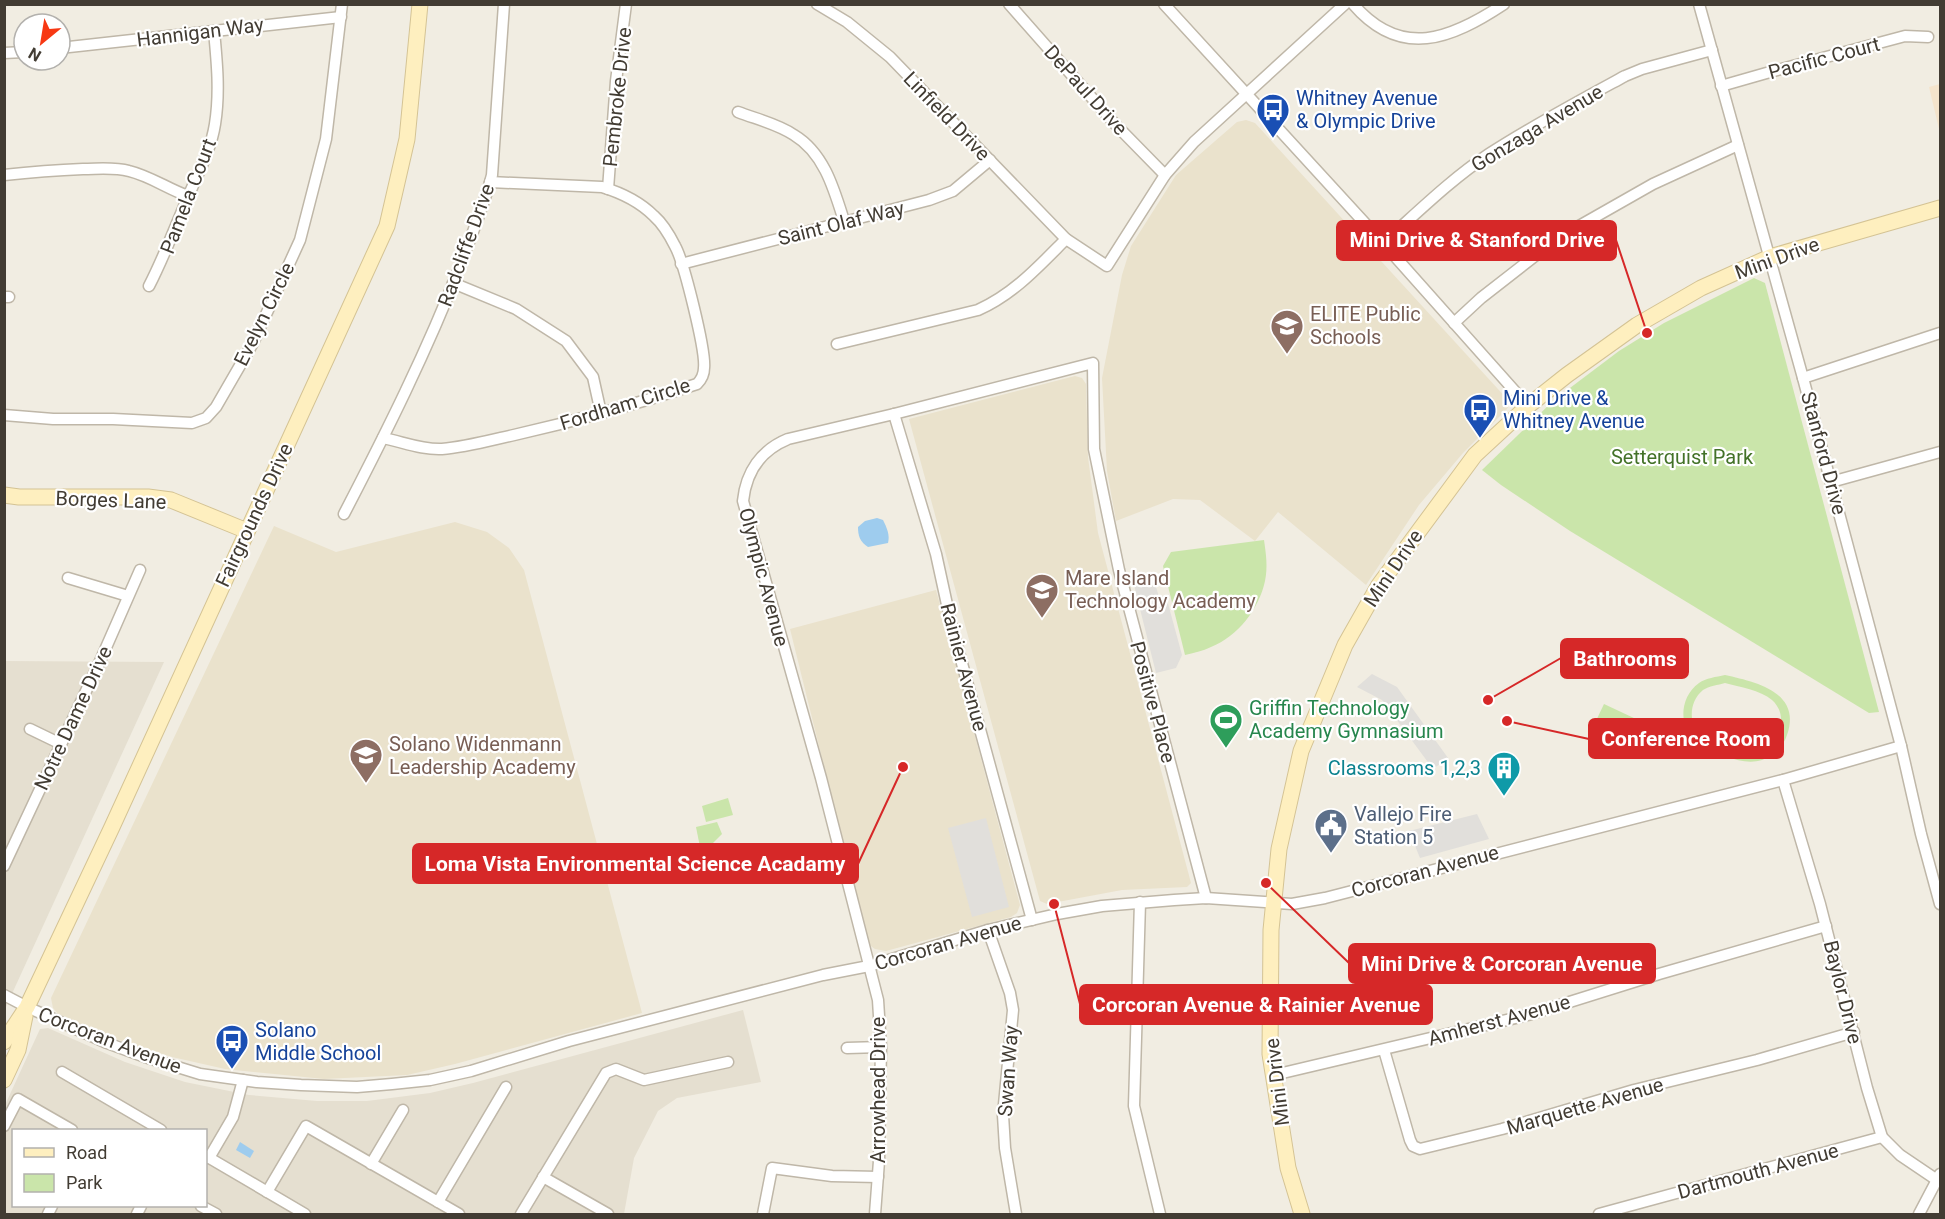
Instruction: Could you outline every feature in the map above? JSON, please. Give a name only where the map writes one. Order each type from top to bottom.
[{"type":"street","name":"Evelyn Circle","points":[[4,415],[53,419],[192,423],[206,418],[216,406],[253,343],[300,240],[326,139],[342,4]]},
{"type":"street","name":"Fairgrounds Drive","points":[[4,1042],[27,1007],[112,827],[387,226],[407,139],[420,4]]},
{"type":"street","name":"Radcliffe Drive","points":[[344,514],[383,438],[441,314],[486,198],[490,182],[504,4]]},
{"type":"street","name":"Pembroke Drive","points":[[608,189],[616,81],[626,4]]},
{"type":"street","name":"Linfield Drive","points":[[817,4],[848,22],[890,57],[1066,239],[1107,266],[1165,175]]},
{"type":"street","name":"DePaul Drive","points":[[1009,4],[1116,124],[1165,175]]},
{"type":"street","points":[[1164,4],[1383,243],[1528,406]]},
{"type":"street","points":[[1165,175],[1194,142],[1345,4]]},
{"type":"street","points":[[1353,4],[1363,16],[1382,30],[1403,39],[1428,39],[1451,32],[1504,4]]},
{"type":"street","name":"Stanford Drive","points":[[1699,4],[1831,482],[1941,904]]},
{"type":"street","name":"Hannigan Way","points":[[72,47],[341,17]]},
{"type":"street","name":"Pamela Court","points":[[149,286],[166,254],[188,196],[208,153],[215,124],[218,75],[214,31]]},
{"type":"street","name":"Pacific Court","points":[[1721,86],[1905,36],[1928,37]]},
{"type":"street","name":"Gonzaga Avenue","points":[[1383,243],[1462,174],[1524,133],[1625,76],[1642,69],[1712,50]]},
{"type":"street","points":[[738,112],[793,134],[810,147],[834,189],[844,221]]},
{"type":"street","points":[[1454,323],[1481,298],[1558,238],[1653,184],[1738,145]]},
{"type":"street","name":"Saint Olaf Way","points":[[681,264],[929,200],[953,191],[990,160]]},
{"type":"street","points":[[4,175],[37,171],[118,169],[140,174],[188,196]]},
{"type":"street","name":"Fordham Circle","points":[[383,438],[420,448],[441,449],[558,425],[697,384],[701,380],[705,369],[704,350],[681,264],[676,248],[656,217],[620,192],[602,187],[490,182]]},
{"type":"street","name":"Mini Drive","points":[[1302,1215],[1288,1168],[1270,1043],[1271,930],[1279,849],[1301,751],[1345,645],[1379,585],[1475,455],[1528,406],[1637,325],[1701,288],[1770,257],[1941,208]]},
{"type":"street","points":[[837,344],[978,310],[996,302],[1013,291],[1066,239]]},
{"type":"street","points":[[453,283],[516,309],[566,340],[593,377],[601,413]]},
{"type":"street","points":[[1803,378],[1941,333]]},
{"type":"street","name":"Olympic Avenue","points":[[869,966],[821,778],[743,501],[744,489],[750,473],[761,458],[772,446],[788,439],[1093,363]]},
{"type":"street","name":"Positive Place","points":[[1093,363],[1094,449],[1119,570],[1206,898]]},
{"type":"street","name":"Rainier Avenue","points":[[894,414],[936,554],[951,622],[1032,920]]},
{"type":"street","points":[[1831,482],[1941,452]]},
{"type":"street","name":"Borges Lane","points":[[4,495],[171,500],[247,531]]},
{"type":"street","name":"Notre Dame Drive","points":[[4,866],[140,570]]},
{"type":"street","points":[[68,578],[128,596]]},
{"type":"street","points":[[30,729],[61,744]]},
{"type":"street","name":"Corcoran Avenue","points":[[4,995],[145,1057],[200,1074],[301,1085],[357,1087],[430,1080],[471,1071],[569,1041],[824,975],[869,966],[988,930],[1032,920],[1102,906],[1140,902],[1206,898],[1292,904],[1324,898],[1783,780],[1901,746]]},
{"type":"street","name":"Baylor Drive","points":[[1783,780],[1805,848],[1867,1088],[1882,1137],[1900,1155],[1939,1177]]},
{"type":"street","points":[[1140,902],[1134,1106],[1160,1215]]},
{"type":"street","name":"Amherst Avenue","points":[[1274,1075],[1528,1015],[1826,926]]},
{"type":"street","name":"Swan Way","points":[[988,930],[1010,993],[1013,1010],[1003,1115],[1005,1148],[1016,1215]]},
{"type":"street","name":"Arrowhead Drive","points":[[869,966],[878,1000],[881,1047],[875,1215]]},
{"type":"street","name":"Fairgrounds Drive","points":[[4,1080],[18,1050],[27,1007]]},
{"type":"street","name":"Marquette Avenue","points":[[1384,1050],[1410,1140],[1413,1146],[1420,1149],[1502,1129],[1634,1090],[1757,1060],[1854,1032]]},
{"type":"street","points":[[847,1048],[881,1047]]},
{"type":"street","points":[[521,1215],[606,1073],[616,1068],[645,1080],[729,1062]]},
{"type":"street","points":[[62,1072],[158,1129]]},
{"type":"street","points":[[243,1080],[233,1117],[207,1157],[305,1215]]},
{"type":"street","points":[[438,1202],[506,1087]]},
{"type":"street","points":[[4,1126],[18,1099],[69,1129]]},
{"type":"street","points":[[371,1164],[403,1110]]},
{"type":"street","points":[[267,1192],[306,1126],[459,1215]]},
{"type":"street","name":"Dartmouth Avenue","points":[[1599,1215],[1882,1137]]},
{"type":"street","points":[[763,1215],[772,1168],[832,1176],[878,1177]]},
{"type":"street","points":[[543,1177],[608,1214]]},
{"type":"street","points":[[1919,1215],[1939,1177]]},
{"type":"street","points":[[203,1207],[216,1215]]},
{"type":"shaded area","points":[[1940,84],[1940,133],[1929,87]]},
{"type":"shaded area","name":"ELITE Public Schools","points":[[1246,120],[1255,123],[1508,400],[1507,409],[1463,453],[1419,505],[1366,585],[1278,512],[1255,541],[1200,500],[1173,499],[1116,521],[1107,471],[1102,378],[1122,275],[1131,246],[1176,175],[1237,122]]},
{"type":"shaded area","name":"Mare Island Technology Academy","points":[[1075,376],[1082,378],[1086,384],[1088,457],[1098,533],[1191,883],[1187,887],[1122,890],[1047,904],[1040,901],[909,419]]},
{"type":"shaded area","name":"Solano Widenmann Leadership Academy","points":[[455,522],[487,532],[509,548],[524,570],[642,1013],[407,1075],[324,1079],[225,1069],[172,1057],[115,1039],[58,1014],[53,1008],[51,998],[274,526],[336,552]]},
{"type":"shaded area","points":[[1154,580],[1159,597],[1166,596],[1182,655],[1176,668],[1156,673],[1133,581]]},
{"type":"shaded area","points":[[936,590],[1020,905],[1017,913],[1011,917],[886,951],[875,949],[868,944],[790,629]]},
{"type":"shaded area","points":[[5,661],[164,662],[5,1009]]},
{"type":"shaded area","points":[[1372,674],[1397,687],[1448,758],[1433,769],[1382,700],[1357,687]]},
{"type":"shaded area","points":[[1477,814],[1489,839],[1420,858],[1409,831]]},
{"type":"shaded area","points":[[986,818],[1009,907],[972,917],[948,828]]},
{"type":"shaded area","points":[[743,1010],[761,1082],[677,1098],[658,1111],[634,1158],[624,1214],[5,1214],[5,1105],[40,1029],[48,1028],[125,1062],[185,1082],[249,1095],[317,1101],[367,1101],[430,1093]]},
{"type":"green space","name":"Setterquist Park","points":[[1754,278],[1765,283],[1879,712],[1869,713],[1570,531],[1482,470],[1554,400],[1619,351],[1664,323]]},
{"type":"green space","points":[[1264,540],[1266,576],[1258,602],[1246,620],[1221,642],[1205,650],[1185,655],[1163,566],[1171,552]]},
{"type":"green space","points":[[1725,675],[1762,686],[1782,699],[1788,708],[1790,720],[1785,739],[1774,753],[1762,760],[1748,762],[1706,751],[1693,741],[1688,733],[1683,715],[1684,706],[1692,690],[1699,683]],"holes":[[[1725,683],[1762,694],[1778,707],[1781,715],[1779,731],[1770,745],[1763,750],[1746,753],[1717,746],[1698,734],[1692,721],[1692,708],[1698,695],[1703,690]]]},
{"type":"green space","points":[[1604,704],[1636,719],[1625,740],[1594,725]]},
{"type":"green space","points":[[728,798],[733,815],[706,822],[702,806]]},
{"type":"green space","points":[[717,822],[722,834],[709,847],[700,847],[696,827]]},
{"type":"water","points":[[877,518],[883,520],[886,526],[888,543],[868,547],[860,539],[858,527],[865,521]]},
{"type":"water","points":[[240,1142],[254,1151],[250,1158],[236,1150]]},
{"type":"place","name":"Whitney Avenue & Olympic Drive","points":[[1273,139]]},
{"type":"place","name":"Mini Drive & Stanford Drive","points":[[1647,333]]},
{"type":"place","name":"ELITE Public Schools","points":[[1287,355]]},
{"type":"place","name":"Mini Drive & Whitney Avenue","points":[[1480,439]]},
{"type":"place","name":"Mare Island Technology Academy","points":[[1042,619]]},
{"type":"place","name":"Bathrooms","points":[[1488,700]]},
{"type":"place","name":"Conference Room","points":[[1507,721]]},
{"type":"place","name":"Griffin Technology Academy Gymnasium","points":[[1226,749]]},
{"type":"place","name":"Loma Vista Environmental Science Acadamy","points":[[903,767]]},
{"type":"place","name":"Solano Widenmann Leadership Academy","points":[[366,784]]},
{"type":"place","name":"Classrooms 1,2,3","points":[[1504,797]]},
{"type":"place","name":"Vallejo Fire Station 5","points":[[1331,854]]},
{"type":"place","name":"Mini Drive & Corcoran Avenue","points":[[1266,883]]},
{"type":"place","name":"Corcoran Avenue & Rainier Avenue","points":[[1054,904]]},
{"type":"place","name":"Solano Middle School","points":[[232,1070]]}]
